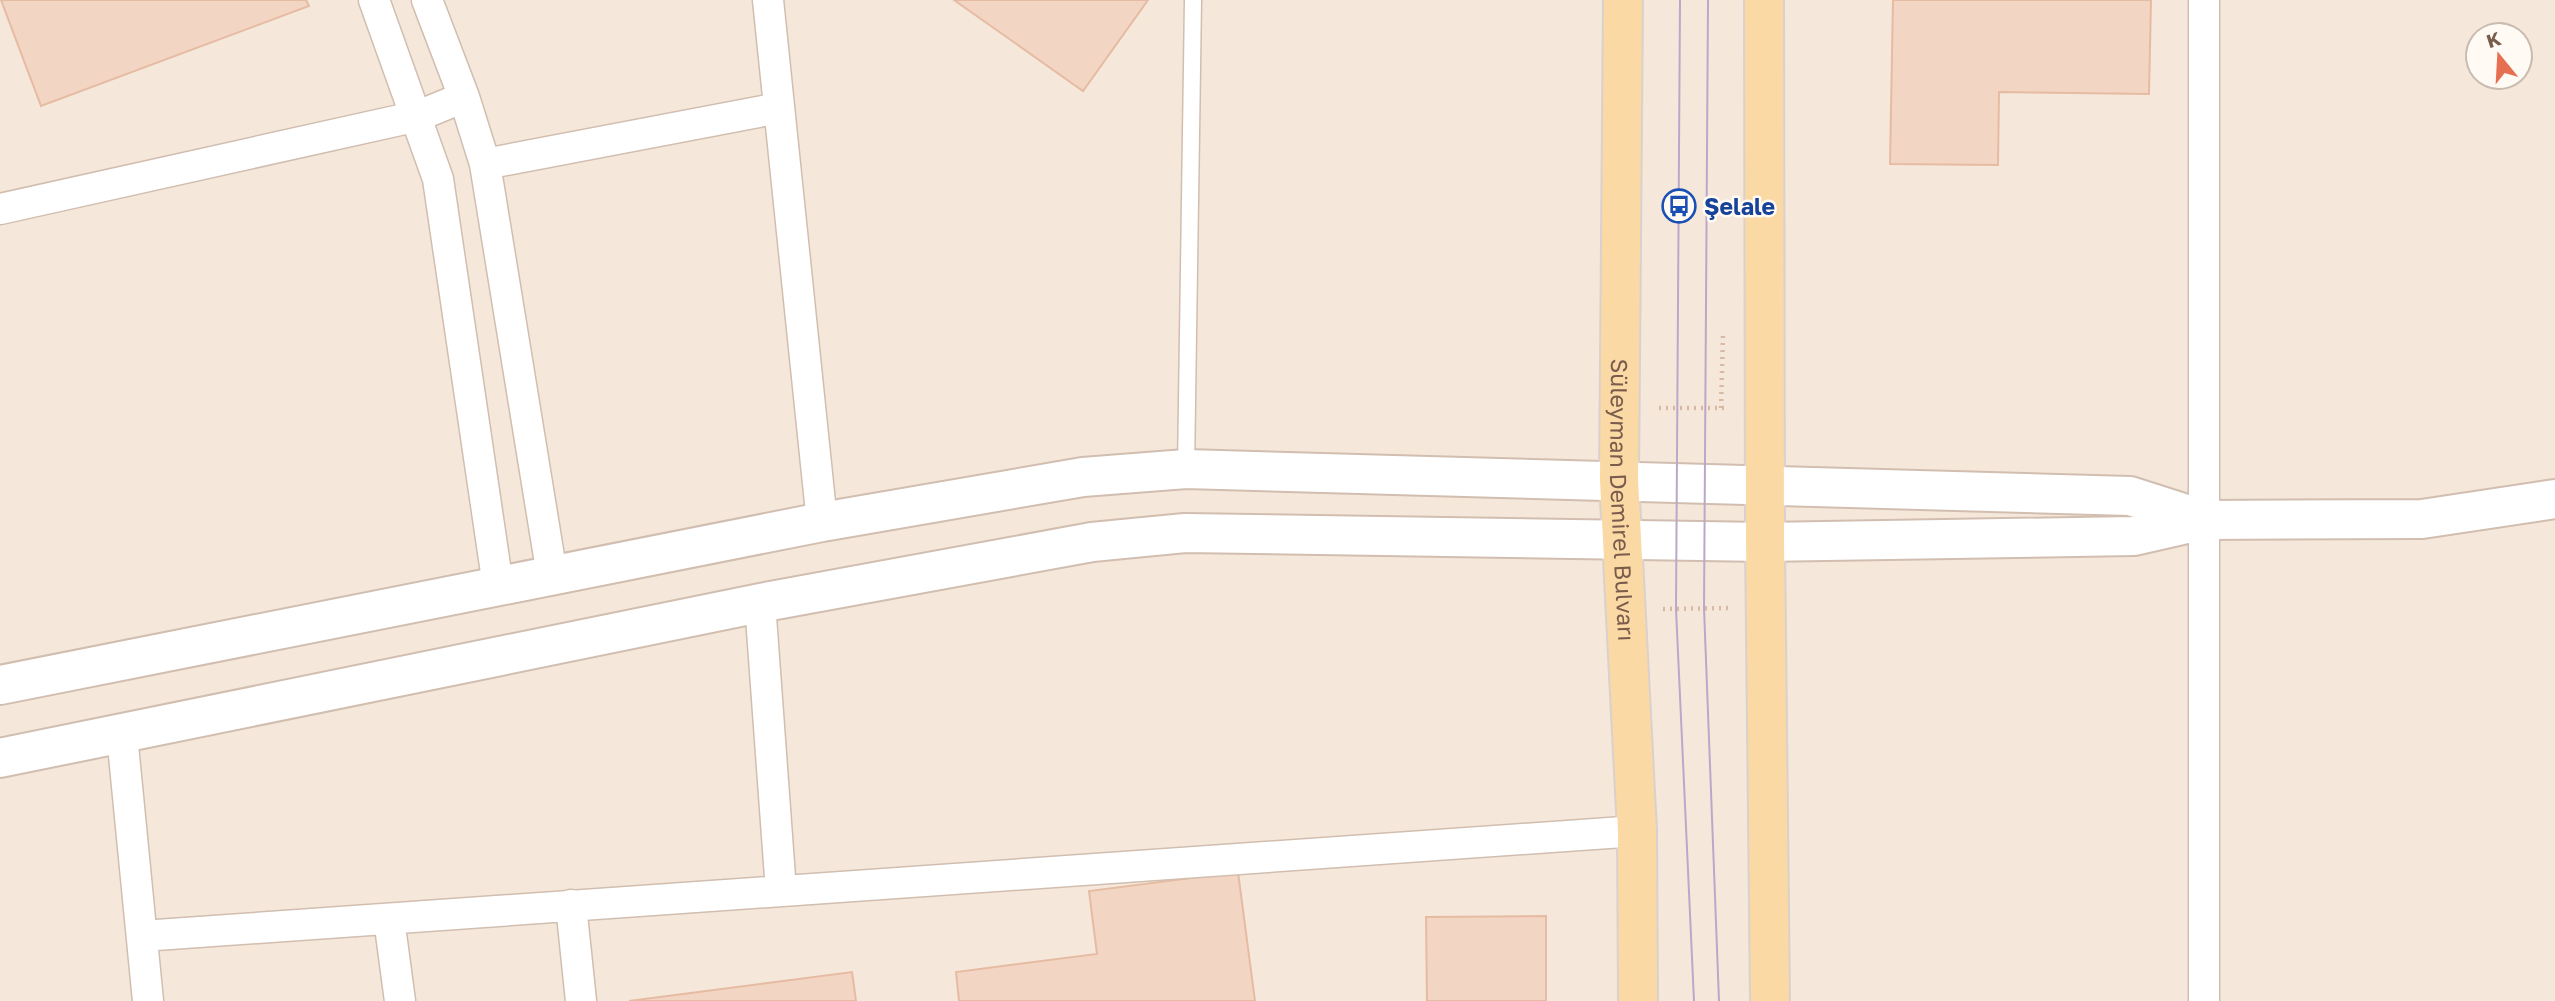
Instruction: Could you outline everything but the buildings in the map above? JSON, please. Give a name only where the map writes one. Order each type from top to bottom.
[{"type":"main road","name":"Süleyman Demirel Bulvarı","points":[[1623,0],[1619,480],[1637,831],[1638,1001]]},
{"type":"main road","points":[[1765,0],[1764,408],[1770,1001]]},
{"type":"street","points":[[374,0],[418,116],[438,179],[498,586]]},
{"type":"street","points":[[427,0],[464,97],[485,164],[552,575]]},
{"type":"street","points":[[768,0],[821,522]]},
{"type":"street","points":[[2204,0],[2204,1001]]},
{"type":"street","points":[[0,209],[418,116],[464,97]]},
{"type":"street","points":[[485,164],[779,107]]},
{"type":"street","points":[[0,685],[821,522],[1083,477],[1186,469],[2130,496],[2204,520]]},
{"type":"street","points":[[0,758],[760,603],[1092,542],[1185,533],[1765,542],[2134,536],[2204,520],[2422,519],[2555,499]]},
{"type":"street","points":[[760,603],[781,891]]},
{"type":"street","points":[[122,735],[148,1001]]},
{"type":"street","points":[[142,936],[1637,831]]},
{"type":"street","points":[[571,905],[581,1001]]},
{"type":"street","points":[[389,919],[400,1001]]},
{"type":"lane","points":[[1186,469],[1193,0]]},
{"type":"path","points":[[1619,408],[1764,408]]},
{"type":"path","points":[[1627,611],[1765,607]]},
{"type":"shaded area","points":[[0,0],[2555,0],[2555,1001],[0,1001]]},
{"type":"tram line","points":[[1680,0],[1676,609],[1694,1001]]},
{"type":"tram line","points":[[1708,0],[1704,608],[1719,1001]]},
{"type":"place","name":"Şelale","points":[[1679,206]]}]
